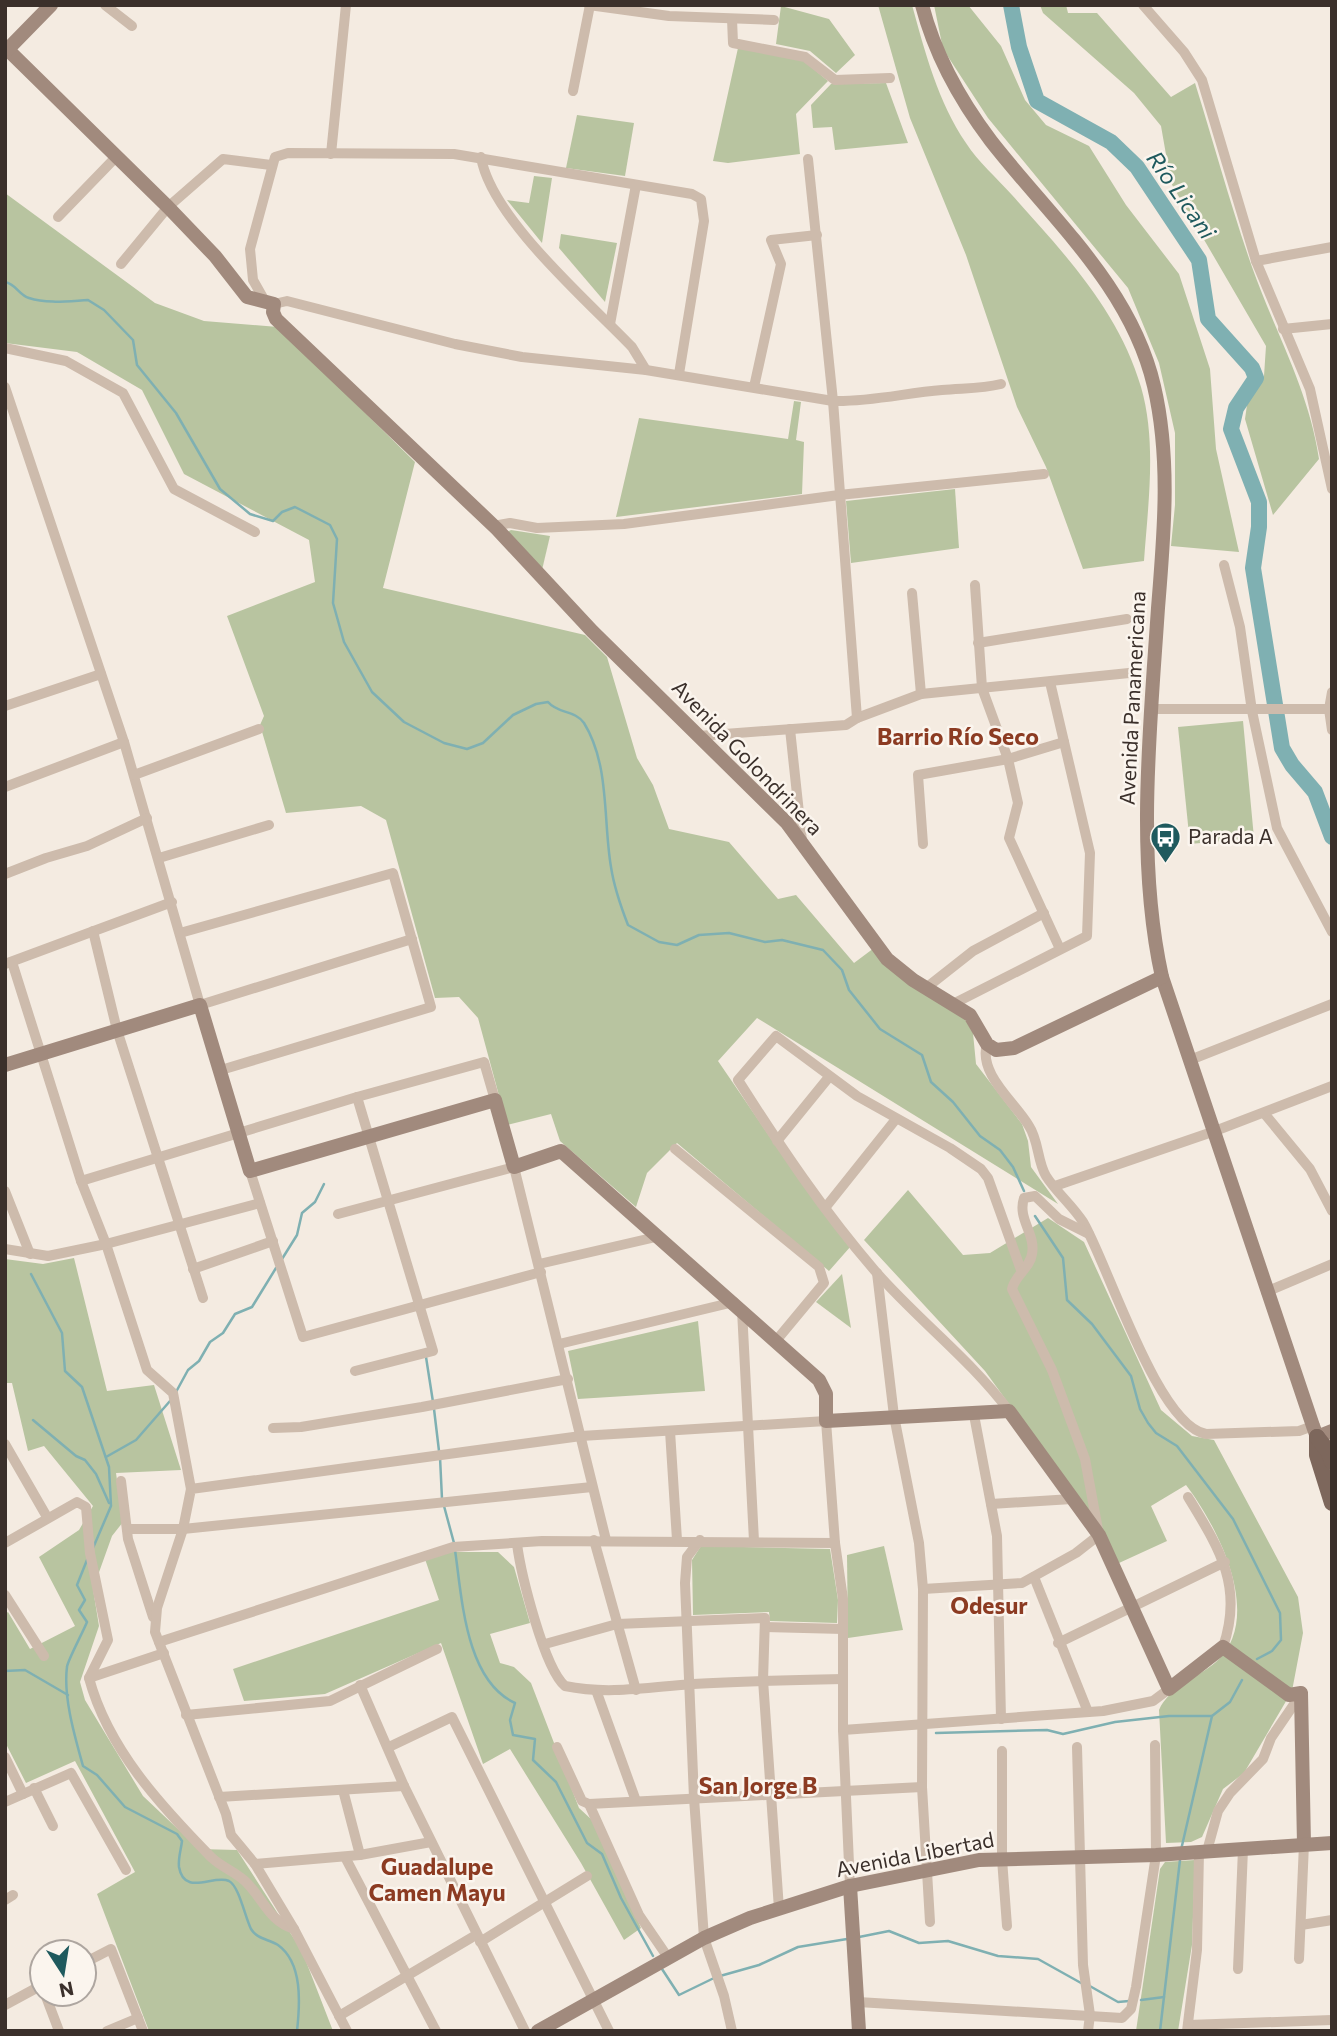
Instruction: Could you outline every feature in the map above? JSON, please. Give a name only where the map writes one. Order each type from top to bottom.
[{"type":"main road","name":"Avenida Panamericana","points":[[1320,1431],[1332,1462]]},
{"type":"main road","name":"Avenida Panamericana","points":[[1320,1431],[1317,1455],[1332,1503]]},
{"type":"street","points":[[51,5],[6,49],[168,207],[215,256],[247,297],[270,303],[287,302],[455,344],[522,356],[679,374],[833,401],[856,401],[942,390],[981,389],[1001,384]]},
{"type":"street","points":[[105,5],[132,26]]},
{"type":"street","points":[[331,154],[346,5]]},
{"type":"street","points":[[573,91],[589,5],[668,16],[774,20]]},
{"type":"street","name":"Avenida Panamericana","points":[[922,5],[929,32],[951,82],[990,140],[1087,253],[1123,308],[1154,385],[1165,478],[1152,709],[1147,871],[1149,911],[1162,978],[1215,1131],[1266,1292],[1320,1431]]},
{"type":"street","points":[[1143,5],[1184,52],[1202,80],[1256,261],[1310,389],[1332,489]]},
{"type":"street","points":[[732,19],[733,43],[805,57],[835,80],[890,78]]},
{"type":"street","points":[[270,303],[253,280],[250,249],[275,156],[288,153],[407,153],[481,157],[692,194],[701,200],[705,208],[679,374]]},
{"type":"street","points":[[58,217],[117,156]]},
{"type":"street","points":[[481,157],[483,171],[512,218],[632,347],[646,370]]},
{"type":"street","points":[[121,264],[168,207],[223,159],[271,165]]},
{"type":"street","points":[[808,159],[833,401],[857,718]]},
{"type":"street","points":[[610,324],[636,186]]},
{"type":"street","points":[[754,387],[781,264],[771,240],[817,235]]},
{"type":"street","points":[[1256,261],[1332,247]]},
{"type":"street","name":"Avenida Golondrinera","points":[[270,303],[276,319],[497,529],[592,632],[802,841],[876,946],[898,969],[970,1015],[987,1044],[987,1066],[1029,1125],[1042,1168],[1089,1234],[1102,1270],[1153,1377],[1173,1408],[1198,1433],[1320,1431]]},
{"type":"street","points":[[1283,329],[1332,324]]},
{"type":"street","points":[[5,348],[66,361],[123,393],[174,489],[255,533]]},
{"type":"street","points":[[5,387],[124,742],[200,1005],[303,1337],[417,1307],[540,1268],[656,1237]]},
{"type":"street","points":[[497,529],[499,525],[510,523],[537,528],[624,524],[839,495],[1044,474]]},
{"type":"street","points":[[1224,565],[1240,627],[1251,711],[1277,828],[1332,932]]},
{"type":"street","points":[[975,585],[982,688],[1008,759],[1018,803],[1009,838],[1060,949]]},
{"type":"street","points":[[912,593],[921,694]]},
{"type":"street","points":[[978,643],[1127,619]]},
{"type":"street","points":[[698,736],[846,725],[857,718],[921,694],[1129,673]]},
{"type":"street","points":[[5,706],[101,674]]},
{"type":"street","points":[[953,1004],[1087,936],[1090,853],[1050,681]]},
{"type":"street","points":[[1332,692],[1329,709],[1332,730]]},
{"type":"street","points":[[1152,709],[1329,709]]},
{"type":"street","points":[[134,775],[259,729]]},
{"type":"street","points":[[790,729],[802,841]]},
{"type":"street","points":[[5,787],[124,742]]},
{"type":"street","points":[[923,845],[918,775],[1008,759],[1064,742]]},
{"type":"street","points":[[5,874],[87,846],[147,818]]},
{"type":"street","points":[[159,858],[270,825]]},
{"type":"street","points":[[180,933],[393,873],[431,1007],[221,1070]]},
{"type":"street","points":[[155,1621],[183,1529],[191,1489],[173,1393],[148,1370],[106,1244],[80,1181],[8,963],[172,902]]},
{"type":"street","points":[[926,988],[973,951],[1044,913]]},
{"type":"street","points":[[93,931],[117,1030],[203,1298]]},
{"type":"street","points":[[5,1065],[412,939]]},
{"type":"street","points":[[987,1044],[996,1049],[1014,1048],[1162,978]]},
{"type":"street","points":[[1190,1060],[1332,1004]]},
{"type":"street","points":[[1021,1270],[988,1178],[981,1169],[950,1148],[896,1119],[829,1077],[776,1036],[738,1080],[825,1208],[877,1273],[983,1377],[1099,1535],[1169,1689]]},
{"type":"street","points":[[80,1181],[240,1135],[357,1097],[484,1062],[540,1268],[606,1540]]},
{"type":"street","points":[[777,1141],[829,1077]]},
{"type":"street","points":[[1055,1186],[1264,1114],[1332,1086]]},
{"type":"street","points":[[355,1371],[433,1351],[417,1307],[357,1097]]},
{"type":"street","points":[[250,1171],[495,1100]]},
{"type":"street","points":[[1264,1114],[1310,1169],[1332,1211]]},
{"type":"street","points":[[825,1208],[896,1119]]},
{"type":"street","points":[[675,1149],[819,1267],[824,1283],[775,1342]]},
{"type":"street","points":[[338,1214],[514,1167],[561,1151],[824,1385],[835,1543],[843,1599],[843,1730],[859,2031]]},
{"type":"street","points":[[5,1191],[30,1254]]},
{"type":"street","points":[[1089,1234],[1059,1219],[1035,1195],[1030,1195],[1023,1202],[1022,1215],[1033,1251],[1030,1261],[1013,1283],[1013,1295],[1052,1370],[1082,1448],[1099,1535]]},
{"type":"street","points":[[5,1250],[48,1256],[106,1244],[260,1203]]},
{"type":"street","points":[[193,1269],[273,1241]]},
{"type":"street","points":[[1266,1292],[1332,1264]]},
{"type":"street","points":[[877,1273],[894,1416],[919,1543],[923,1589],[922,1787],[930,1922]]},
{"type":"street","points":[[559,1344],[738,1306]]},
{"type":"street","points":[[738,1306],[749,1425],[754,1541]]},
{"type":"street","points":[[273,1429],[395,1412],[568,1379]]},
{"type":"street","points":[[191,1489],[581,1436],[1009,1411]]},
{"type":"street","points":[[974,1415],[997,1536],[996,1587],[1002,1719]]},
{"type":"street","points":[[670,1431],[677,1540]]},
{"type":"street","points":[[5,1444],[47,1517]]},
{"type":"street","points":[[121,1481],[128,1539],[155,1621],[159,1642],[219,1797],[230,1835],[255,1864],[295,1929],[347,2031]]},
{"type":"street","points":[[128,1529],[183,1529],[592,1487]]},
{"type":"street","points":[[843,1730],[1088,1712],[1153,1701],[1223,1647],[1232,1615],[1226,1562],[1188,1497]]},
{"type":"street","points":[[991,1504],[1072,1499]]},
{"type":"street","points":[[5,1544],[47,1517],[77,1502],[86,1507],[90,1553],[108,1640],[89,1678],[97,1710],[146,1788],[213,1859],[245,1880],[279,1924],[295,1929]]},
{"type":"street","points":[[923,1589],[996,1587],[1022,1583],[1099,1535]]},
{"type":"street","points":[[159,1642],[453,1547],[594,1540],[835,1543]]},
{"type":"street","points":[[594,1540],[636,1690]]},
{"type":"street","points":[[699,1540],[687,1557],[685,1583],[689,1621],[694,1798],[704,1938],[724,1996],[732,2031]]},
{"type":"street","points":[[517,1544],[525,1591],[559,1681],[565,1686],[596,1690],[636,1690],[689,1684],[843,1678]]},
{"type":"street","points":[[1058,1643],[1226,1562]]},
{"type":"street","points":[[1034,1577],[1058,1643],[1088,1712]]},
{"type":"street","points":[[7,1601],[44,1656]]},
{"type":"street","points":[[545,1644],[617,1624],[765,1618],[764,1680],[779,1909]]},
{"type":"street","points":[[765,1627],[843,1629]]},
{"type":"street","points":[[1223,1647],[1289,1695],[1301,1693]]},
{"type":"street","points":[[186,1715],[330,1701],[438,1649]]},
{"type":"street","points":[[89,1678],[164,1653]]},
{"type":"street","points":[[360,1685],[404,1786],[525,2031]]},
{"type":"street","points":[[596,1690],[636,1801]]},
{"type":"street","points":[[1299,1959],[1304,1844],[1301,1693]]},
{"type":"street","points":[[1301,1693],[1270,1738],[1264,1759],[1230,1793],[1217,1811],[1198,1852],[1197,1950],[1188,2028],[1332,2020]]},
{"type":"street","points":[[389,1747],[452,1717],[592,2000],[610,2031]]},
{"type":"street","points":[[858,2002],[1122,2018],[1131,2009],[1161,1854],[1155,1745]]},
{"type":"street","points":[[1077,1746],[1083,1965],[1090,2015],[1087,2031]]},
{"type":"street","points":[[557,1747],[582,1801],[589,1804],[922,1787]]},
{"type":"street","points":[[1002,1751],[1002,1859],[1007,1926]]},
{"type":"street","points":[[5,1757],[23,1794]]},
{"type":"street","points":[[5,1802],[71,1773],[126,1870]]},
{"type":"street","points":[[219,1797],[404,1786]]},
{"type":"street","points":[[34,1788],[54,1826]]},
{"type":"street","points":[[343,1790],[360,1855]]},
{"type":"street","points":[[589,1804],[639,1915],[667,1956]]},
{"type":"street","points":[[255,1864],[345,1857],[431,1842]]},
{"type":"street","name":"Avenida Libertad","points":[[538,2031],[667,1956],[704,1938],[779,1909],[850,1886],[979,1860],[1079,1858],[1332,1843]]},
{"type":"street","points":[[1238,1969],[1243,1849]]},
{"type":"street","points":[[345,1857],[436,2031]]},
{"type":"street","points":[[340,2016],[587,1876]]},
{"type":"street","points":[[1301,1925],[1332,1920]]},
{"type":"street","points":[[98,1955],[111,1948],[143,2031]]},
{"type":"street","points":[[5,2006],[28,1994]]},
{"type":"street","points":[[50,2008],[59,2031]]},
{"type":"street","points":[[107,2031],[138,2018]]},
{"type":"green space","points":[[878,5],[912,5],[940,94],[966,143],[1051,238],[1087,284],[1119,333],[1141,387],[1149,429],[1150,473],[1144,561],[1083,569],[1046,467],[1017,407],[966,255],[910,118]]},
{"type":"green space","points":[[934,5],[968,5],[1001,46],[1025,100],[1046,125],[1089,146],[1126,205],[1179,274],[1210,369],[1216,449],[1239,552],[1171,546],[1175,505],[1175,433],[1159,363],[1128,288],[988,118],[943,49]]},
{"type":"green space","points":[[1040,5],[1066,5],[1068,13],[1097,13],[1171,97],[1195,83],[1252,267],[1308,409],[1319,459],[1273,515],[1245,419],[1247,405],[1264,376],[1266,346],[1171,183],[1161,126],[1134,93],[1043,13]]},
{"type":"green space","points":[[781,6],[829,19],[855,55],[836,73],[810,51],[776,44]]},
{"type":"green space","points":[[738,48],[804,61],[828,81],[796,114],[800,154],[728,163],[713,161]]},
{"type":"green space","points":[[886,83],[908,143],[835,150],[832,127],[813,128],[811,105],[831,84]]},
{"type":"green space","points":[[577,115],[634,123],[625,176],[566,168]]},
{"type":"green space","points":[[534,176],[552,178],[542,243],[507,200],[529,203]]},
{"type":"green space","points":[[5,193],[155,303],[204,321],[278,327],[415,462],[383,588],[585,635],[607,657],[637,758],[653,785],[669,829],[729,842],[778,899],[796,895],[854,963],[874,948],[965,1019],[973,1033],[976,1064],[1022,1124],[1028,1141],[1031,1167],[1058,1204],[757,1018],[718,1061],[800,1181],[851,1246],[829,1271],[677,1143],[647,1173],[636,1207],[560,1141],[551,1114],[507,1125],[478,1018],[459,997],[435,998],[386,820],[361,806],[286,813],[260,725],[264,716],[227,616],[315,582],[309,540],[184,474],[142,390],[77,352],[5,343]]},
{"type":"green space","points":[[561,234],[617,243],[605,302],[559,248]]},
{"type":"green space","points":[[794,401],[801,402],[796,440],[804,442],[802,494],[616,517],[639,418],[788,439]]},
{"type":"green space","points":[[955,489],[959,548],[851,563],[846,501]]},
{"type":"green space","points":[[511,530],[550,536],[542,570],[505,533]]},
{"type":"green space","points":[[1243,721],[1254,838],[1190,844],[1178,727]]},
{"type":"green space","points":[[908,1190],[963,1255],[990,1253],[1048,1218],[1084,1242],[1161,1410],[1192,1436],[1214,1440],[1298,1597],[1303,1633],[1292,1691],[1244,1773],[1223,1789],[1202,1837],[1191,1842],[1166,1843],[1159,1710],[1176,1689],[1216,1662],[1230,1643],[1236,1622],[1236,1598],[1222,1548],[1211,1524],[1186,1485],[1151,1506],[1167,1541],[1119,1563],[1105,1536],[985,1371],[864,1240]]},
{"type":"green space","points":[[74,1258],[107,1391],[154,1385],[181,1470],[116,1473],[123,1522],[112,1536],[93,1589],[99,1626],[80,1682],[85,1700],[143,1796],[199,1849],[237,1850],[302,1951],[333,2031],[149,2031],[97,1894],[135,1872],[75,1761],[26,1783],[5,1742],[5,1614],[8,1612],[30,1649],[75,1626],[39,1557],[79,1530],[93,1506],[44,1446],[28,1451],[12,1383],[5,1383],[5,1259],[43,1264]]},
{"type":"green space","points":[[842,1274],[851,1328],[816,1302]]},
{"type":"green space","points":[[698,1321],[705,1391],[578,1399],[568,1351]]},
{"type":"green space","points":[[701,1546],[830,1549],[838,1600],[837,1623],[770,1621],[769,1612],[693,1615],[692,1560]]},
{"type":"green space","points":[[884,1546],[903,1630],[848,1638],[847,1555]]},
{"type":"green space","points":[[452,1552],[498,1552],[514,1567],[530,1623],[490,1634],[500,1663],[514,1667],[531,1683],[579,1808],[592,1820],[641,1928],[624,1940],[581,1863],[510,1749],[483,1764],[441,1643],[325,1694],[244,1701],[233,1669],[439,1600],[425,1559]]},
{"type":"green space","points":[[1195,1860],[1192,1945],[1178,2031],[1136,2031],[1160,1869],[1165,1862]]},
{"type":"waterway","name":"Río Licani","points":[[1011,5],[1019,47],[1037,101],[1111,142],[1137,167],[1199,260],[1208,319],[1252,368],[1256,378],[1236,408],[1231,429],[1259,502],[1259,527],[1253,568],[1282,748],[1292,765],[1315,792],[1332,837]]},
{"type":"waterway","points":[[5,282],[23,295],[36,300],[88,300],[104,310],[133,340],[137,365],[176,413],[220,489],[250,514],[273,521],[282,512],[295,507],[330,525],[337,539],[333,603],[344,642],[372,692],[404,722],[444,743],[467,749],[483,743],[513,715],[536,704],[548,702],[584,723],[592,739],[602,775],[612,874],[628,925],[659,942],[677,945],[699,935],[729,933],[765,942],[782,940],[823,950],[842,970],[849,990],[880,1029],[922,1055],[931,1082],[953,1102],[980,1136],[1000,1150],[1013,1167],[1024,1191]]},
{"type":"waterway","points":[[282,1259],[297,1235],[302,1213],[315,1202],[324,1184]]},
{"type":"waterway","points":[[1035,1216],[1063,1258],[1067,1300],[1092,1324],[1131,1376],[1140,1409],[1148,1423],[1156,1433],[1177,1446],[1233,1519],[1280,1613],[1281,1640],[1272,1651],[1257,1659]]},
{"type":"waterway","points":[[176,1392],[188,1370],[199,1361],[210,1342],[223,1333],[235,1314],[252,1307],[276,1268]]},
{"type":"waterway","points":[[31,1274],[62,1333],[65,1371],[82,1387],[109,1467],[111,1506],[93,1548]]},
{"type":"waterway","points":[[426,1357],[433,1402]]},
{"type":"waterway","points":[[106,1457],[136,1440],[170,1401]]},
{"type":"waterway","points":[[434,1409],[439,1451]]},
{"type":"waterway","points":[[33,1420],[76,1456],[85,1460],[96,1474],[109,1503]]},
{"type":"waterway","points":[[440,1457],[442,1499]]},
{"type":"waterway","points":[[444,1506],[454,1543]]},
{"type":"waterway","points":[[455,1550],[469,1636],[486,1676],[498,1692],[515,1703],[510,1720],[513,1735],[535,1739],[533,1760],[556,1782],[587,1843],[602,1854],[621,1898],[653,1956]]},
{"type":"waterway","points":[[87,1560],[77,1585],[85,1600],[79,1610],[87,1622],[68,1664],[66,1679],[70,1717],[83,1766],[97,1775],[125,1807],[177,1834],[182,1841],[179,1867],[187,1881],[200,1883],[223,1880],[233,1884],[253,1932],[278,1945],[292,1962],[299,1997],[297,2031]]},
{"type":"waterway","points":[[5,1671],[25,1670],[68,1695]]},
{"type":"waterway","points":[[1181,1850],[1212,1716],[1230,1702],[1242,1680]]},
{"type":"waterway","points":[[936,1733],[1047,1730],[1063,1734],[1115,1722],[1169,1716],[1212,1716]]},
{"type":"waterway","points":[[1160,2031],[1180,1860]]},
{"type":"waterway","points":[[859,1937],[889,1931],[919,1943],[948,1941],[998,1956],[1038,1959],[1081,1983]]},
{"type":"waterway","points":[[720,1976],[759,1965],[798,1947],[847,1939]]},
{"type":"waterway","points":[[662,1969],[679,1995],[714,1978]]},
{"type":"waterway","points":[[1088,1985],[1118,2002],[1129,2001]]},
{"type":"waterway","points":[[1141,2000],[1164,1997]]},
{"type":"place","name":"Parada A","points":[[1165,864]]},
{"type":"district","name":"Barrio Río Seco","points":[[958,737]]},
{"type":"district","name":"Odesur","points":[[989,1606]]},
{"type":"district","name":"San Jorge B","points":[[758,1786]]},
{"type":"district","name":"Guadalupe Camen Mayu","points":[[437,1880]]}]
